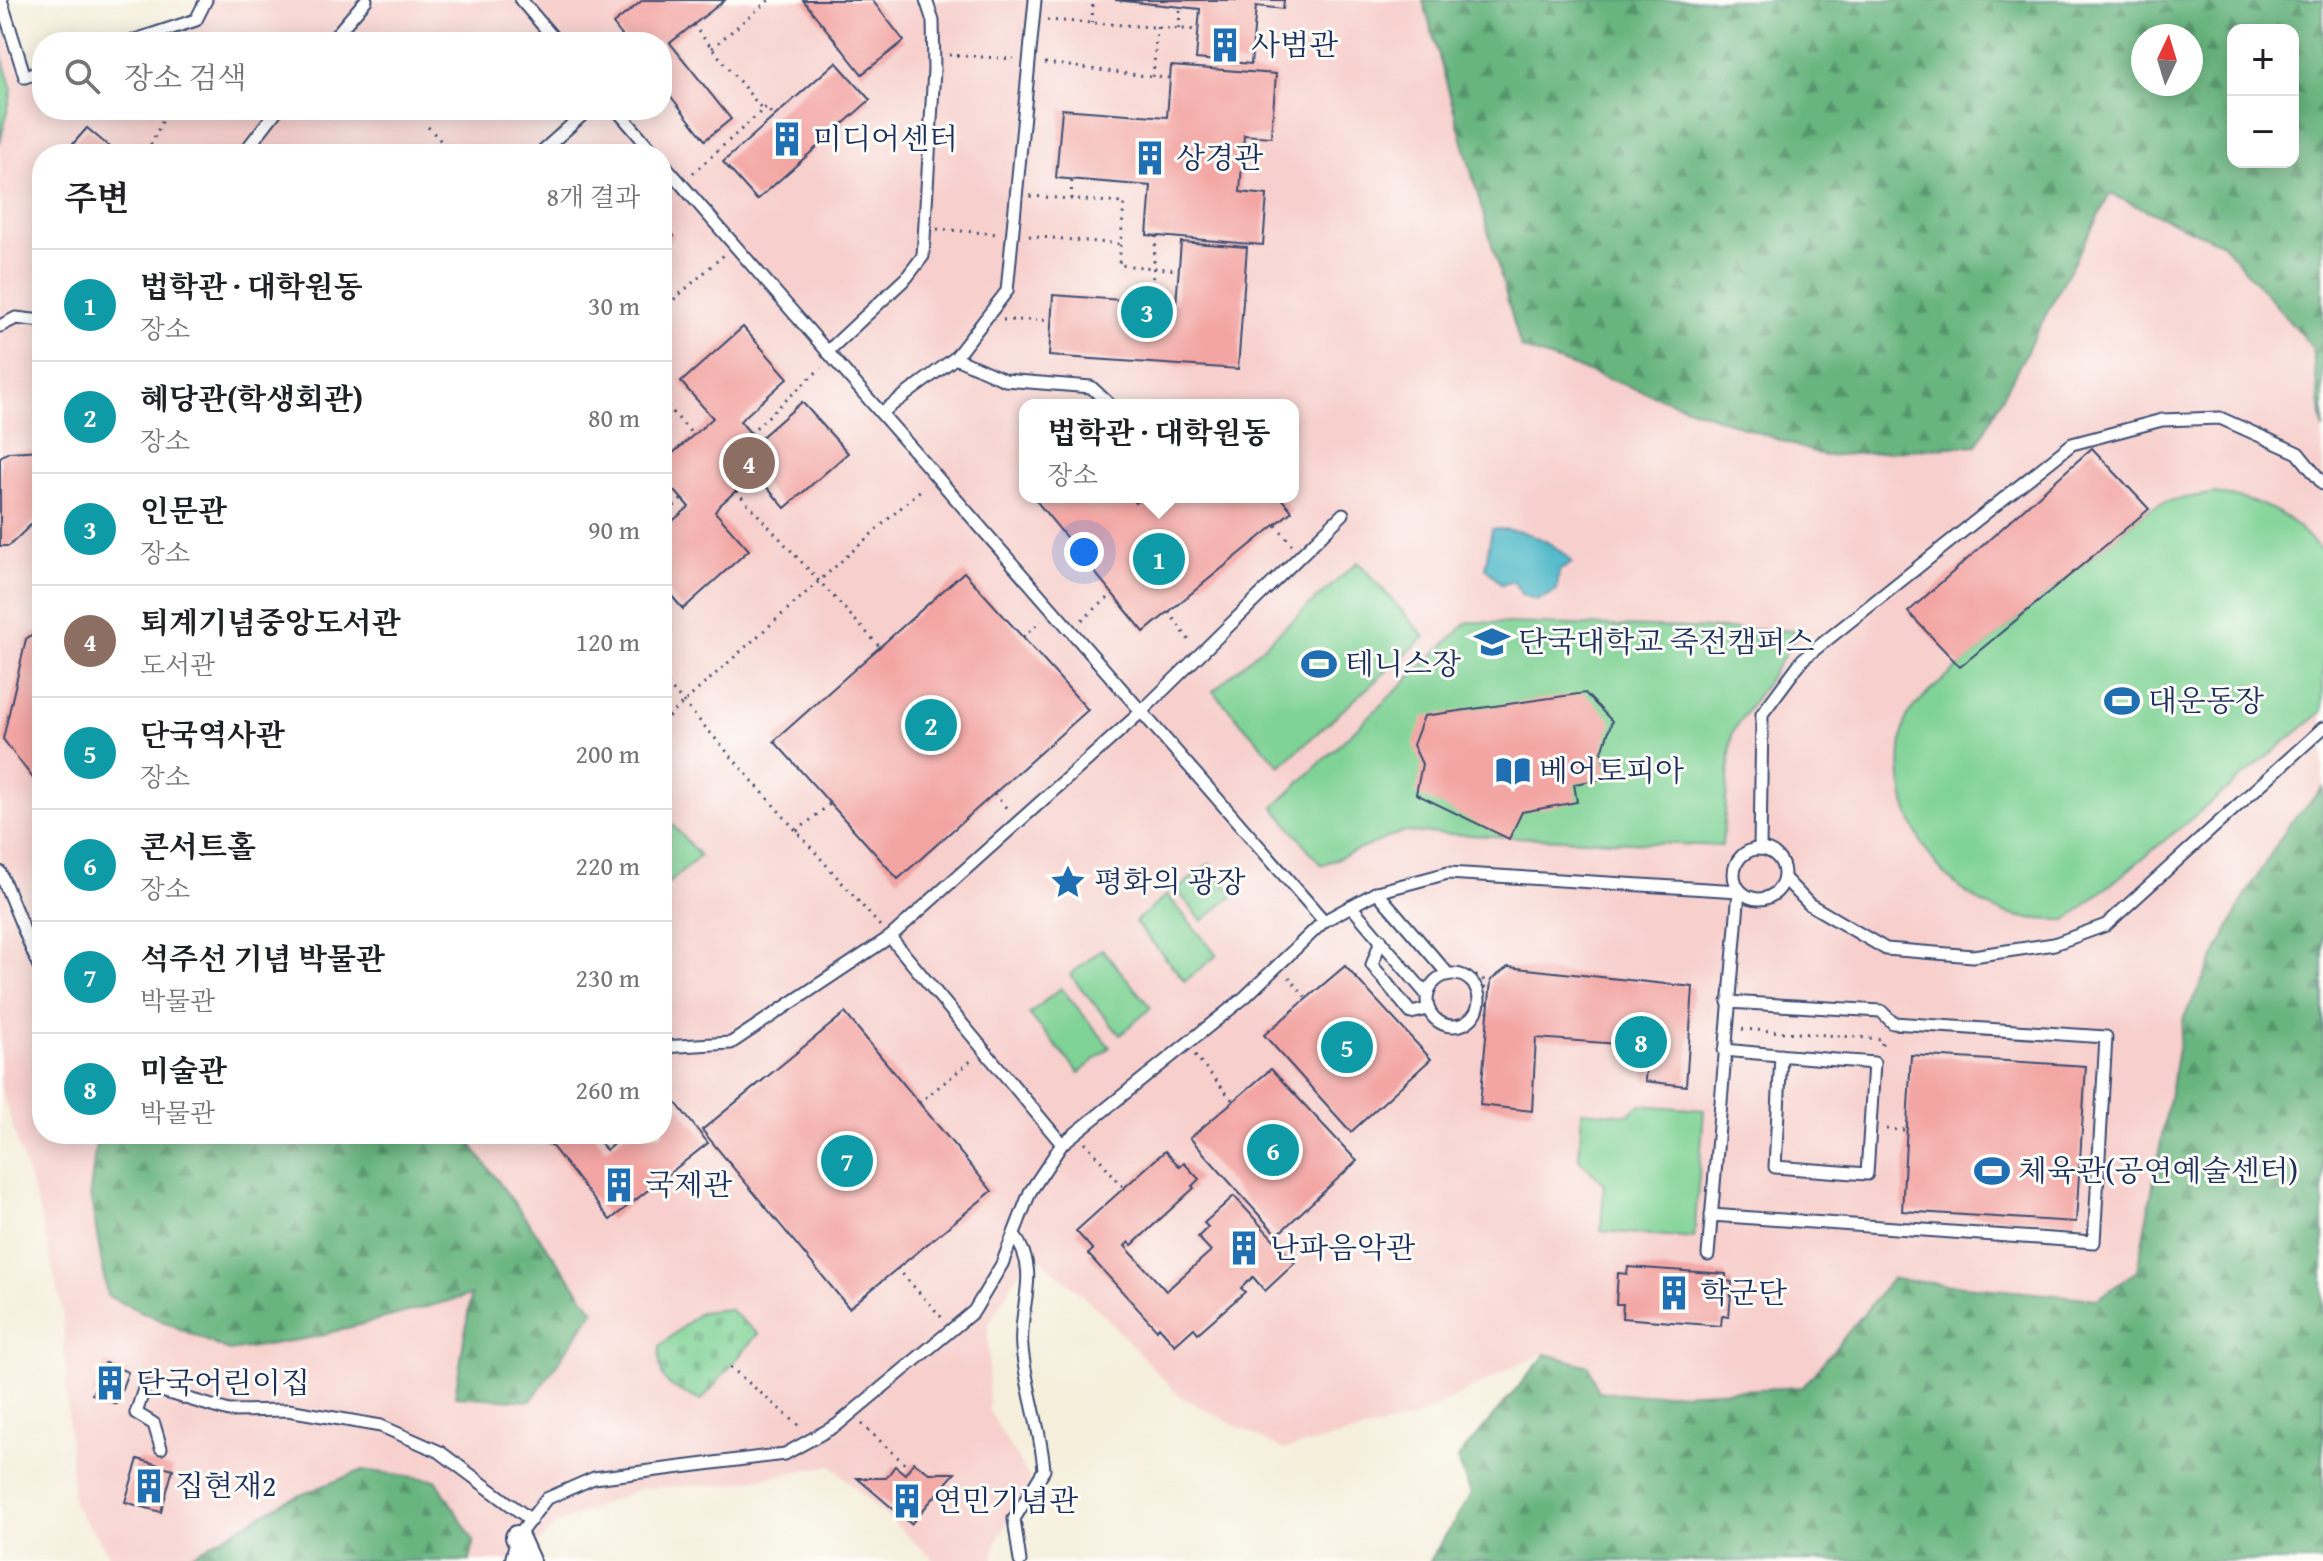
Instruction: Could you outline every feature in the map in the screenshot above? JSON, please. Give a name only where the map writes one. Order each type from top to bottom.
[{"type":"street","points":[[524,1528],[528,1561]]},
{"type":"lane","points":[[1,0],[25,77],[32,75]]},
{"type":"lane","points":[[159,32],[196,20],[206,0]]},
{"type":"lane","points":[[353,13],[356,0]]},
{"type":"lane","points":[[338,32],[366,0]]},
{"type":"lane","points":[[521,0],[548,32]]},
{"type":"lane","points":[[829,355],[907,277],[923,256],[934,54],[933,21],[926,0]]},
{"type":"lane","points":[[881,413],[955,358],[988,320],[1007,291],[1035,0]]},
{"type":"lane","points":[[251,144],[269,120]]},
{"type":"lane","points":[[550,144],[577,120]]},
{"type":"lane","points":[[626,120],[646,144]]},
{"type":"lane","points":[[672,174],[1324,921]]},
{"type":"lane","points":[[0,326],[16,318],[32,320]]},
{"type":"lane","points":[[955,358],[1005,380],[1091,387],[1104,399]]},
{"type":"lane","points":[[1760,849],[1762,714],[1803,659],[2072,444],[2162,420],[2220,418],[2298,453],[2323,484]]},
{"type":"lane","points":[[672,1046],[731,1043],[890,937],[1141,712],[1302,558],[1343,514]]},
{"type":"lane","points":[[1708,1255],[1739,891],[1733,875],[1738,859],[1751,850],[1768,850],[1781,862],[1784,878],[1809,904],[1886,949],[1973,956],[2054,944],[2106,925],[2323,728]]},
{"type":"lane","points":[[0,872],[32,950]]},
{"type":"lane","points":[[511,1561],[524,1528],[546,1499],[594,1478],[785,1454],[851,1414],[974,1311],[1002,1264],[1030,1192],[1062,1144],[1186,1044],[1324,921],[1377,892],[1448,873],[1739,891],[1753,900],[1770,898],[1784,878]]},
{"type":"lane","points":[[1377,892],[1448,974]]},
{"type":"lane","points":[[1351,906],[1427,995]]},
{"type":"lane","points":[[890,937],[1062,1144]]},
{"type":"lane","points":[[1381,940],[1372,965],[1411,1013],[1428,1009]]},
{"type":"lane","points":[[1448,974],[1465,976],[1477,988],[1476,1012],[1464,1024],[1455,1026],[1439,1022],[1428,1009],[1427,995],[1434,981],[1448,974]]},
{"type":"lane","points":[[1711,1215],[2094,1242],[2106,1037],[1893,1023],[1881,1011],[1728,1002]]},
{"type":"lane","points":[[1724,1050],[1874,1063],[1867,1174],[1775,1167],[1781,1055]]},
{"type":"lane","points":[[1014,1235],[1027,1253],[1029,1268],[1022,1347],[1044,1470],[1014,1519],[1020,1561]]},
{"type":"lane","points":[[161,1448],[154,1424],[136,1413],[145,1386],[229,1411],[288,1410],[381,1426],[440,1452],[524,1528]]},
{"type":"path","points":[[712,48],[769,0]]},
{"type":"path","points":[[1092,23],[1093,0]]},
{"type":"path","points":[[1179,29],[1180,8]]},
{"type":"path","points":[[1033,19],[1199,30]]},
{"type":"path","points":[[693,25],[763,110]]},
{"type":"path","points":[[1153,77],[1157,27]]},
{"type":"path","points":[[934,54],[1029,60],[1170,78]]},
{"type":"path","points":[[681,184],[766,107],[774,117]]},
{"type":"path","points":[[151,144],[163,120]]},
{"type":"path","points":[[428,127],[444,144]]},
{"type":"path","points":[[1071,199],[1072,179]]},
{"type":"path","points":[[1016,195],[1124,203],[1119,265],[1179,270]]},
{"type":"path","points":[[926,228],[1121,244]]},
{"type":"path","points":[[1151,302],[1156,236]]},
{"type":"path","points":[[672,301],[735,245]]},
{"type":"path","points":[[988,320],[1051,320]]},
{"type":"path","points":[[750,433],[829,355]]},
{"type":"path","points":[[672,411],[693,435]]},
{"type":"path","points":[[672,713],[936,476]]},
{"type":"path","points":[[736,491],[817,583],[880,647]]},
{"type":"path","points":[[672,508],[682,499]]},
{"type":"path","points":[[1276,525],[1302,558]]},
{"type":"path","points":[[1070,630],[1113,594]]},
{"type":"path","points":[[1023,637],[1053,610]]},
{"type":"path","points":[[1169,612],[1201,655]]},
{"type":"path","points":[[672,689],[890,937]]},
{"type":"path","points":[[994,794],[1019,821]]},
{"type":"path","points":[[797,831],[830,804]]},
{"type":"path","points":[[1278,965],[1307,999]]},
{"type":"path","points":[[1186,1044],[1233,1101]]},
{"type":"path","points":[[919,1103],[984,1050]]},
{"type":"path","points":[[1077,1132],[1124,1188]]},
{"type":"path","points":[[897,1268],[952,1329]]},
{"type":"path","points":[[730,1367],[814,1438]]},
{"type":"path","points":[[851,1414],[909,1468]]},
{"type":"shaded area","name":"단국대학교 죽전캠퍼스","points":[[211,0],[1423,0],[1521,348],[1978,445],[2110,194],[2223,244],[2312,347],[2323,430],[2323,788],[2290,823],[2246,894],[2184,1017],[2137,1271],[2097,1299],[1892,1279],[1803,1387],[1633,1395],[1598,1390],[1589,1366],[1546,1354],[1515,1366],[1412,1419],[1283,1450],[1178,1395],[1100,1311],[1032,1251],[988,1325],[989,1411],[1031,1481],[996,1543],[993,1561],[935,1561],[831,1465],[730,1484],[641,1488],[556,1524],[533,1548],[534,1561],[114,1561],[73,1504],[62,1308],[39,1211],[0,1087],[0,14],[24,83],[32,80],[32,120],[672,120],[672,32],[170,32],[198,22]]},
{"type":"green space","points":[[1423,0],[2323,0],[2323,430],[2312,347],[2223,244],[2110,194],[1977,445],[1824,456],[1521,348]]},
{"type":"green space","points":[[0,50],[12,90],[0,143]]},
{"type":"green space","name":"대운동장","points":[[2216,493],[2250,501],[2276,512],[2300,528],[2323,553],[2323,711],[2067,920],[2011,915],[1972,897],[1936,864],[1912,822],[1904,798],[1901,774],[1902,735],[1909,713],[1930,691],[2149,509],[2168,501]]},
{"type":"green space","name":"테니스장","points":[[1358,562],[1425,637],[1280,766],[1213,691]]},
{"type":"green space","points":[[1468,622],[1801,631],[1732,733],[1722,846],[1402,832],[1321,865],[1274,807]]},
{"type":"green space","points":[[2323,788],[2323,1561],[1430,1561],[1471,1494],[1457,1459],[1546,1354],[1589,1366],[1598,1391],[1633,1395],[1803,1387],[1892,1279],[2097,1299],[2137,1271],[2184,1017],[2246,894],[2290,823]]},
{"type":"green space","points":[[672,824],[700,856],[672,880]]},
{"type":"green space","points":[[1209,864],[1234,895],[1202,921],[1177,890]]},
{"type":"green space","points":[[1167,895],[1217,955],[1185,981],[1135,922]]},
{"type":"green space","points":[[1102,949],[1151,1008],[1120,1035],[1070,975]]},
{"type":"green space","points":[[1061,988],[1110,1047],[1079,1073],[1029,1014]]},
{"type":"green space","points":[[1639,1105],[1704,1110],[1694,1238],[1601,1231],[1604,1184],[1579,1159],[1582,1111],[1629,1115]]},
{"type":"green space","points":[[96,1144],[473,1144],[594,1311],[531,1401],[455,1396],[471,1295],[310,1338],[229,1351],[107,1296],[90,1193]]},
{"type":"green space","points":[[729,1309],[758,1334],[701,1401],[667,1382],[660,1369],[660,1346],[700,1312]]},
{"type":"green space","points":[[363,1470],[436,1480],[474,1541],[470,1561],[181,1561],[288,1500]]},
{"type":"water","points":[[1492,529],[1526,533],[1547,542],[1565,555],[1572,563],[1559,571],[1557,591],[1538,600],[1522,595],[1513,581],[1502,585],[1485,567]]},
{"type":"building","points":[[643,0],[725,0],[672,41],[672,32],[619,32],[613,24]]},
{"type":"building","points":[[803,0],[872,0],[904,41],[862,74]]},
{"type":"building","name":"사범관","points":[[1115,0],[1284,0],[1283,9],[1256,6],[1251,64],[1196,59],[1200,9]]},
{"type":"building","points":[[672,45],[731,119],[705,140],[672,98]]},
{"type":"building","name":"미디어센터","points":[[836,62],[870,100],[757,200],[723,162]]},
{"type":"building","name":"상경관","points":[[1171,66],[1276,74],[1271,137],[1244,135],[1240,192],[1267,195],[1263,245],[1147,235],[1151,186],[1056,178],[1062,109],[1167,117]]},
{"type":"building","points":[[87,128],[106,144],[73,144]]},
{"type":"building","points":[[1181,242],[1247,247],[1238,369],[1049,356],[1053,295],[1176,304]]},
{"type":"building","points":[[743,327],[788,378],[740,421],[757,441],[802,402],[848,453],[785,508],[755,474],[719,506],[715,512],[749,550],[683,609],[672,596],[672,521],[689,507],[675,491],[672,494],[672,452],[713,418],[681,382]]},
{"type":"building","points":[[2092,448],[2149,509],[1960,667],[1908,612]]},
{"type":"building","points":[[32,451],[32,524],[9,546],[0,546],[0,457],[9,452]]},
{"type":"building","points":[[1038,503],[1285,503],[1292,511],[1144,632]]},
{"type":"building","points":[[964,572],[1088,710],[898,879],[774,741]]},
{"type":"building","points":[[32,634],[32,777],[3,739],[26,639]]},
{"type":"building","name":"베어토피아","points":[[1585,693],[1612,721],[1602,752],[1608,778],[1574,784],[1577,802],[1522,812],[1509,839],[1416,794],[1422,764],[1413,745],[1424,716]]},
{"type":"building","points":[[1345,966],[1431,1059],[1351,1132],[1264,1035]]},
{"type":"building","points":[[1508,967],[1693,987],[1686,1086],[1645,1081],[1647,1046],[1536,1038],[1532,1111],[1480,1105],[1491,980]]},
{"type":"building","points":[[845,1013],[992,1191],[849,1308],[702,1130]]},
{"type":"building","name":"체육관(공연예술센터)","points":[[1911,1055],[2086,1066],[2076,1222],[1902,1211]]},
{"type":"building","points":[[1271,1069],[1357,1161],[1277,1235],[1190,1138]]},
{"type":"building","name":"국제관","points":[[672,1098],[708,1143],[610,1220],[548,1144],[601,1144],[606,1150],[614,1144],[672,1144]]},
{"type":"building","name":"난파음악관","points":[[1165,1151],[1180,1167],[1184,1163],[1199,1179],[1192,1186],[1194,1188],[1132,1245],[1129,1242],[1125,1246],[1166,1291],[1211,1251],[1198,1237],[1208,1227],[1204,1223],[1234,1196],[1295,1263],[1265,1291],[1253,1277],[1241,1288],[1245,1292],[1198,1333],[1194,1328],[1175,1345],[1159,1327],[1157,1330],[1088,1254],[1093,1250],[1076,1231]]},
{"type":"building","name":"학군단","points":[[1628,1267],[1726,1274],[1726,1281],[1732,1282],[1729,1317],[1722,1316],[1721,1326],[1622,1318],[1623,1304],[1616,1304],[1618,1273],[1627,1274]]},
{"type":"building","name":"단국어린이집","points":[[105,1363],[128,1372],[116,1404],[92,1394]]},
{"type":"building","name":"집현재2","points":[[138,1459],[173,1469],[161,1512],[125,1502]]},
{"type":"building","name":"연민기념관","points":[[914,1462],[929,1473],[955,1473],[911,1524],[857,1478],[886,1478],[895,1466],[905,1474]]},
{"type":"place","name":"사범관","points":[[1225,45]]},
{"type":"place","name":"미디어센터","points":[[787,139]]},
{"type":"place","name":"상경관","points":[[1150,158]]},
{"type":"place","name":"인문관","points":[[1147,312]]},
{"type":"place","name":"퇴계기념중앙도서관","points":[[749,463]]},
{"type":"place","name":"법학관 · 대학원동","points":[[1159,559]]},
{"type":"place","name":"단국대학교 죽전캠퍼스","points":[[1492,642]]},
{"type":"place","name":"테니스장","points":[[1319,664]]},
{"type":"place","name":"대운동장","points":[[2122,701]]},
{"type":"place","name":"혜당관(학생회관)","points":[[931,725]]},
{"type":"place","name":"베어토피아","points":[[1513,771]]},
{"type":"place","name":"평화의 광장","points":[[1068,882]]},
{"type":"place","name":"미술관","points":[[1641,1042]]},
{"type":"place","name":"단국역사관","points":[[1347,1047]]},
{"type":"place","name":"콘서트홀","points":[[1273,1150]]},
{"type":"place","name":"석주선 기념 박물관","points":[[847,1161]]},
{"type":"place","name":"체육관(공연예술센터)","points":[[1992,1171]]},
{"type":"place","name":"국제관","points":[[619,1185]]},
{"type":"place","name":"난파음악관","points":[[1244,1248]]},
{"type":"place","name":"학군단","points":[[1674,1293]]},
{"type":"place","name":"단국어린이집","points":[[110,1383]]},
{"type":"place","name":"집현재2","points":[[149,1486]]},
{"type":"place","name":"연민기념관","points":[[907,1501]]}]
